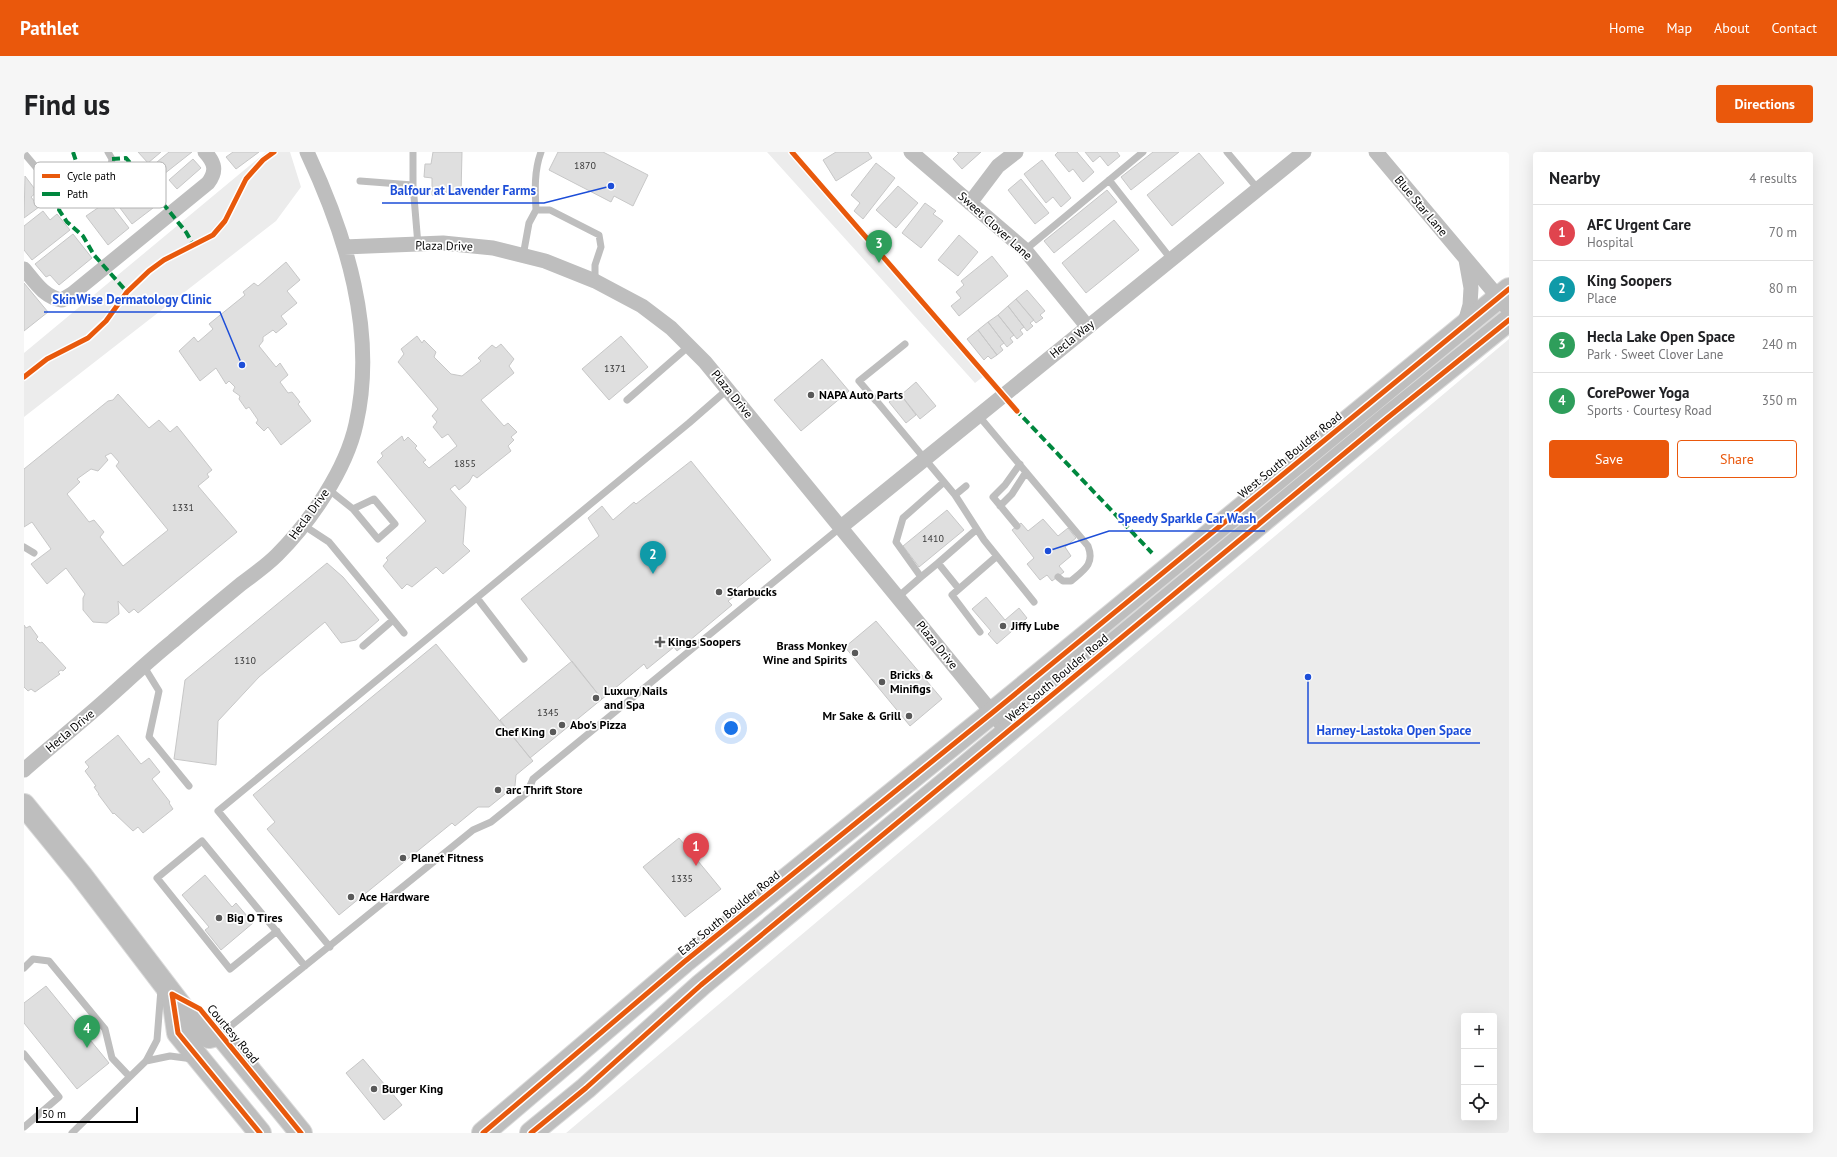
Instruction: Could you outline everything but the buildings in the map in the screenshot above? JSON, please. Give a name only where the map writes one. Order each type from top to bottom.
[{"type":"main road","name":"West South Boulder Road","points":[[992,713],[1464,326],[1505,299]]},
{"type":"main road","name":"West South Boulder Road","points":[[1008,732],[1362,439],[1509,320]]},
{"type":"main road","name":"East South Boulder Road","points":[[483,1133],[684,962],[992,713]]},
{"type":"main road","points":[[531,1133],[586,1088],[701,985],[1008,732]]},
{"type":"main road","points":[[24,806],[85,881],[200,1031],[209,1037],[221,1034]]},
{"type":"main road","points":[[167,988],[178,1033],[260,1133]]},
{"type":"main road","name":"Courtesy Road","points":[[221,1034],[301,1133]]},
{"type":"street","points":[[24,269],[46,293],[54,299],[62,300],[72,294],[208,184],[213,176],[214,164],[206,152]]},
{"type":"street","name":"Hecla Drive","points":[[24,770],[100,705],[143,665],[276,555],[303,525],[342,466],[356,425],[363,379],[362,338],[357,293],[344,247],[324,190],[307,152]]},
{"type":"street","name":"Sweet Clover Lane","points":[[911,152],[1025,250],[1087,326]]},
{"type":"street","points":[[970,203],[998,166],[1016,152]]},
{"type":"street","name":"Hecla Way","points":[[841,527],[1087,326],[1304,152]]},
{"type":"street","name":"Blue Star Lane","points":[[1376,152],[1466,259],[1505,299]]},
{"type":"street","name":"Plaza Drive","points":[[344,247],[443,243],[493,248],[545,261],[595,281],[642,306],[671,328],[706,362],[1008,732]]},
{"type":"street","points":[[1464,326],[1470,305],[1471,288],[1466,259]]},
{"type":"lane","points":[[108,152],[112,159],[112,162]]},
{"type":"lane","points":[[413,152],[412,184],[418,245]]},
{"type":"lane","points":[[524,256],[529,223],[536,210],[535,180],[537,164],[541,152]]},
{"type":"lane","points":[[1025,250],[1143,152]]},
{"type":"lane","points":[[1227,152],[1258,189]]},
{"type":"lane","points":[[24,153],[34,165]]},
{"type":"lane","points":[[1109,180],[1171,259]]},
{"type":"lane","points":[[360,181],[412,184]]},
{"type":"lane","points":[[536,210],[550,210],[599,235],[601,246],[595,265],[595,281]]},
{"type":"lane","points":[[905,344],[859,381],[955,495],[996,556],[1034,602]]},
{"type":"lane","points":[[627,400],[689,346]]},
{"type":"lane","points":[[330,947],[218,811],[683,428],[728,389]]},
{"type":"lane","points":[[978,415],[1088,546],[1092,554],[1089,564],[1071,581],[1063,581],[1058,577]]},
{"type":"lane","points":[[1017,526],[993,497],[1005,485],[1020,464]]},
{"type":"lane","points":[[1000,506],[1012,494],[1026,472]]},
{"type":"lane","points":[[921,577],[896,542],[898,531],[903,518],[944,482]]},
{"type":"lane","points":[[955,495],[966,486]]},
{"type":"lane","points":[[327,488],[354,509],[378,539],[395,524],[374,499],[354,509]]},
{"type":"lane","points":[[303,525],[329,542],[404,633]]},
{"type":"lane","points":[[221,1034],[473,830],[491,822],[528,793],[534,779],[841,527]]},
{"type":"lane","points":[[898,597],[977,529]]},
{"type":"lane","points":[[24,547],[34,552]]},
{"type":"lane","points":[[980,632],[952,595],[996,556]]},
{"type":"lane","points":[[938,563],[959,589]]},
{"type":"lane","points":[[477,598],[524,659]]},
{"type":"lane","points":[[363,646],[393,620]]},
{"type":"lane","points":[[143,665],[159,691],[149,737],[189,786]]},
{"type":"lane","points":[[277,931],[230,969],[157,878],[202,841],[277,931],[305,966]]},
{"type":"lane","points":[[24,968],[33,959],[49,962],[106,1029],[112,1058],[129,1076]]},
{"type":"lane","points":[[72,1133],[146,1060],[157,1040],[167,988]]},
{"type":"lane","points":[[24,1054],[59,1097],[24,1127]]},
{"type":"lane","points":[[146,1060],[170,1056],[187,1059],[200,1059]]},
{"type":"shaded area","points":[[266,152],[290,152],[301,187],[276,221],[24,417],[24,353]]},
{"type":"shaded area","points":[[767,152],[796,152],[988,373],[975,383]]},
{"type":"shaded area","points":[[1509,339],[1509,1133],[566,1133]]},
{"type":"marked path","points":[[73,152],[76,162]]},
{"type":"marked path","points":[[112,159],[126,158],[129,162]]},
{"type":"marked path","points":[[166,207],[186,232],[194,246]]},
{"type":"marked path","points":[[60,208],[59,210],[67,222],[83,236],[94,255],[127,292]]},
{"type":"marked path","points":[[1015,409],[1152,553]]},
{"type":"cycle path","points":[[24,377],[47,359],[88,338],[106,321],[127,292],[149,271],[164,260],[213,235],[225,221],[246,179],[263,160],[274,152]]},
{"type":"cycle path","points":[[792,152],[1017,411]]},
{"type":"cycle path","points":[[483,1133],[684,962],[992,713],[1509,289]]},
{"type":"cycle path","points":[[531,1133],[586,1088],[701,985],[1386,419],[1509,320]]},
{"type":"cycle path","points":[[172,994],[200,1009],[301,1133]]},
{"type":"cycle path","points":[[172,994],[178,1033],[260,1133]]},
{"type":"place","name":"Balfour at Lavender Farms","points":[[611,186]]},
{"type":"place","name":"Hecla Lake Open Space","points":[[879,263]]},
{"type":"place","name":"SkinWise Dermatology Clinic","points":[[242,365]]},
{"type":"place","name":"NAPA Auto Parts","points":[[811,395]]},
{"type":"place","name":"Speedy Sparkle Car Wash","points":[[1048,551]]},
{"type":"place","name":"King Soopers","points":[[653,574]]},
{"type":"place","name":"Starbucks","points":[[719,592]]},
{"type":"place","name":"Jiffy Lube","points":[[1003,626]]},
{"type":"place","name":"Kings Soopers","points":[[660,642]]},
{"type":"place","name":"Brass Monkey Wine and Spirits","points":[[855,653]]},
{"type":"place","name":"Harney-Lastoka Open Space","points":[[1308,677]]},
{"type":"place","name":"Bricks & Minifigs","points":[[882,682]]},
{"type":"place","name":"Luxury Nails and Spa","points":[[596,698]]},
{"type":"place","name":"Mr Sake & Grill","points":[[909,716]]},
{"type":"place","name":"Abo's Pizza","points":[[562,725]]},
{"type":"place","name":"Chef King","points":[[553,732]]},
{"type":"place","name":"arc Thrift Store","points":[[498,790]]},
{"type":"place","name":"Planet Fitness","points":[[403,858]]},
{"type":"place","name":"AFC Urgent Care","points":[[696,866]]},
{"type":"place","name":"Ace Hardware","points":[[351,897]]},
{"type":"place","name":"Big O Tires","points":[[219,918]]},
{"type":"place","name":"CorePower Yoga","points":[[87,1048]]},
{"type":"place","name":"Burger King","points":[[374,1089]]}]
